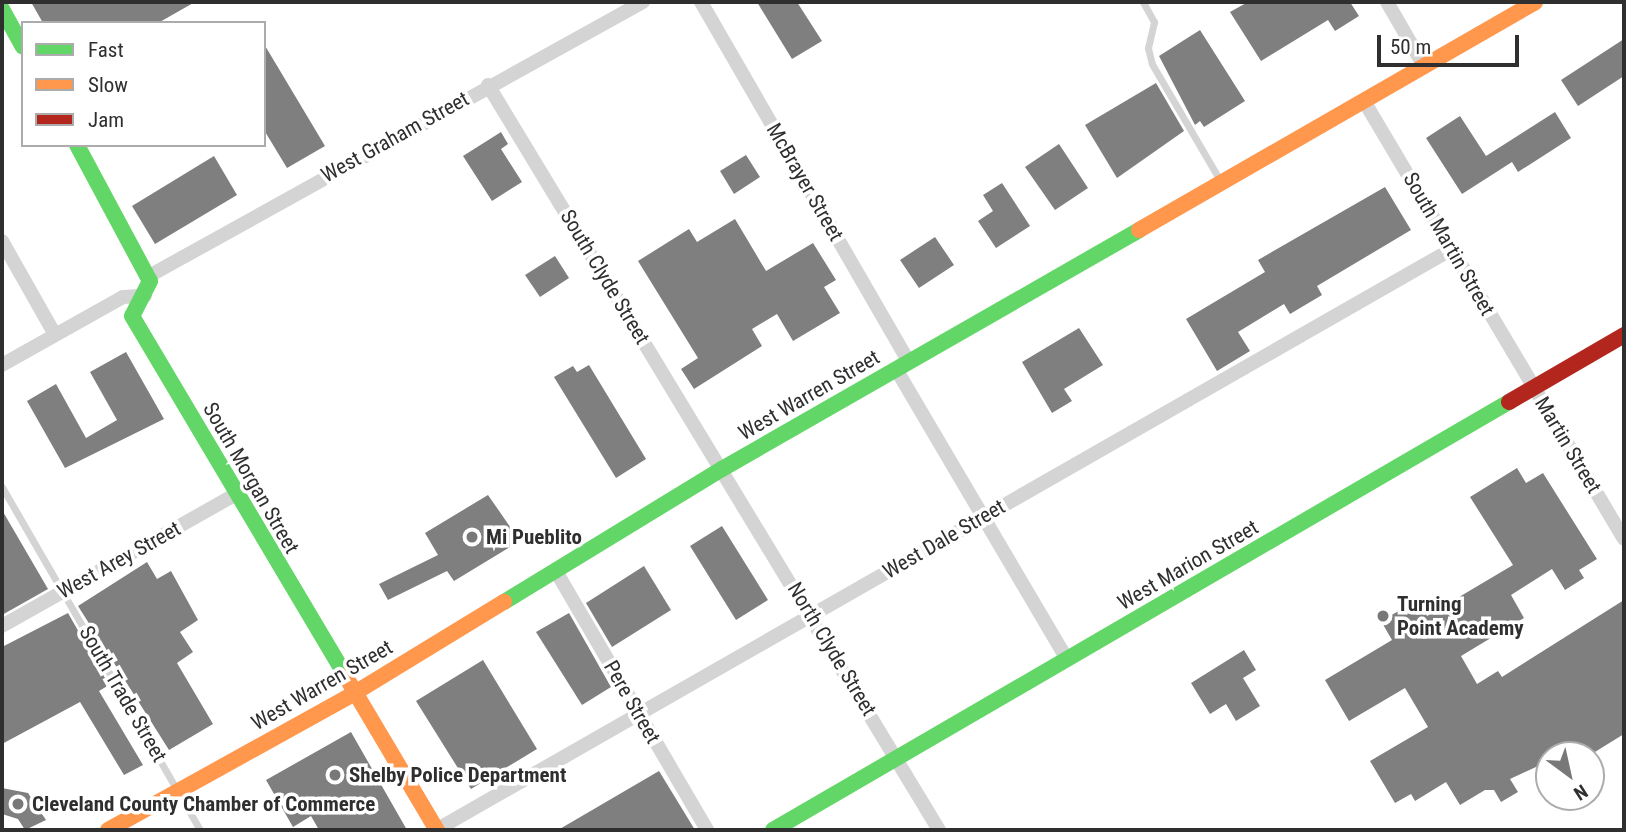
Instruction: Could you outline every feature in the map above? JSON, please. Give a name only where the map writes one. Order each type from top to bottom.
[{"type":"main road","name":"West Warren Street","points":[[108,830],[353,694],[557,573],[722,469],[1535,2]]},
{"type":"main road","points":[[2,9],[21,43]]},
{"type":"main road","points":[[78,147],[149,276]]},
{"type":"main road","name":"South Morgan Street","points":[[149,276],[145,296],[132,316],[353,694],[437,830]]},
{"type":"main road","name":"West Marion Street","points":[[773,830],[1624,335]]},
{"type":"street","name":"West Graham Street","points":[[149,276],[488,85],[643,2]]},
{"type":"street","name":"McBrayer Street","points":[[701,2],[983,517],[1067,659]]},
{"type":"street","points":[[1387,2],[1424,66]]},
{"type":"street","name":"South Clyde Street","points":[[488,85],[722,469]]},
{"type":"street","name":"South Martin Street","points":[[1364,101],[1534,388]]},
{"type":"street","points":[[2,241],[54,333]]},
{"type":"street","name":"West Dale Street","points":[[437,830],[1452,249]]},
{"type":"street","points":[[2,365],[54,333],[128,294],[145,296]]},
{"type":"street","name":"Martin Street","points":[[1534,388],[1624,539]]},
{"type":"street","name":"North Clyde Street","points":[[722,469],[939,830]]},
{"type":"street","name":"West Arey Street","points":[[2,626],[236,494]]},
{"type":"street","name":"Pere Street","points":[[557,573],[707,830]]},
{"type":"lane","points":[[1143,2],[1154,22],[1148,48],[1152,64],[1221,183]]},
{"type":"lane","name":"South Trade Street","points":[[2,487],[200,830]]},
{"type":"building","points":[[31,2],[195,2],[162,21],[42,21]]},
{"type":"building","points":[[757,2],[797,2],[822,41],[792,59]]},
{"type":"building","points":[[1248,2],[1350,2],[1359,16],[1335,31],[1328,20],[1261,61],[1230,12]]},
{"type":"building","points":[[1200,30],[1245,101],[1204,127],[1200,121],[1195,125],[1159,56]]},
{"type":"building","points":[[1624,39],[1624,76],[1578,106],[1561,80]]},
{"type":"building","points":[[266,47],[325,146],[287,168],[266,133]]},
{"type":"building","points":[[1156,83],[1184,131],[1117,178],[1085,125]]},
{"type":"building","points":[[1555,112],[1571,138],[1518,172],[1512,162],[1462,194],[1426,138],[1460,116],[1486,156]]},
{"type":"building","points":[[501,132],[508,144],[501,149],[522,182],[492,201],[463,156]]},
{"type":"building","points":[[1059,144],[1088,188],[1055,210],[1025,167]]},
{"type":"building","points":[[746,155],[760,177],[734,194],[720,171]]},
{"type":"building","points":[[214,156],[237,195],[155,244],[132,206]]},
{"type":"building","points":[[1002,183],[1030,226],[996,248],[978,221],[993,211],[983,195]]},
{"type":"building","points":[[1385,187],[1411,230],[1317,286],[1322,295],[1290,314],[1284,304],[1238,332],[1250,351],[1217,371],[1186,319],[1265,272],[1258,260]]},
{"type":"building","points":[[735,219],[766,271],[813,243],[836,280],[824,287],[840,313],[793,341],[777,314],[752,329],[762,346],[694,389],[681,369],[698,358],[638,261],[689,229],[697,242]]},
{"type":"building","points":[[935,237],[954,265],[919,288],[900,260]]},
{"type":"building","points":[[555,256],[569,278],[540,297],[525,275]]},
{"type":"building","points":[[1079,328],[1103,365],[1064,389],[1072,401],[1052,413],[1022,362]]},
{"type":"building","points":[[126,352],[164,419],[65,468],[27,401],[56,384],[86,438],[117,420],[90,372]]},
{"type":"building","points":[[589,365],[646,459],[616,478],[554,377],[573,366],[577,372]]},
{"type":"building","points":[[1517,468],[1526,483],[1543,473],[1597,559],[1579,570],[1584,578],[1565,590],[1552,569],[1511,595],[1524,618],[1461,656],[1477,684],[1498,671],[1502,677],[1624,600],[1624,734],[1605,746],[1605,741],[1535,741],[1535,767],[1510,779],[1518,792],[1501,802],[1494,790],[1485,790],[1460,805],[1446,782],[1415,801],[1411,794],[1395,803],[1370,761],[1428,727],[1405,688],[1349,721],[1325,680],[1392,640],[1381,621],[1418,600],[1427,616],[1513,565],[1470,497]]},
{"type":"building","name":"Mi Pueblito","points":[[488,495],[520,541],[454,581],[447,571],[388,600],[379,584],[438,555],[425,533]]},
{"type":"building","points":[[2,510],[48,589],[2,615]]},
{"type":"building","points":[[722,526],[768,600],[736,620],[690,546]]},
{"type":"building","points":[[147,562],[157,579],[171,571],[198,620],[180,632],[193,652],[177,663],[213,724],[169,750],[78,606]]},
{"type":"building","points":[[644,566],[671,610],[612,647],[586,603]]},
{"type":"building","points":[[68,613],[109,685],[99,691],[143,765],[124,775],[80,702],[2,744],[2,647]]},
{"type":"building","points":[[569,613],[611,687],[582,705],[536,632]]},
{"type":"building","points":[[1244,650],[1256,670],[1243,678],[1260,706],[1236,721],[1226,704],[1210,714],[1191,683]]},
{"type":"building","points":[[483,660],[537,749],[471,789],[416,701]]},
{"type":"building","points":[[351,732],[407,830],[319,830],[311,816],[293,827],[266,780]]},
{"type":"building","points":[[659,771],[695,830],[558,830]]},
{"type":"building","name":"Cleveland County Chamber of Commerce","points":[[2,788],[28,793],[46,820],[25,830],[18,819],[2,814]]},
{"type":"traffic: fast","points":[[2,9],[21,43]]},
{"type":"traffic: fast","points":[[78,147],[150,281],[132,316],[346,677]]},
{"type":"traffic: fast","points":[[504,602],[722,469],[1139,230]]},
{"type":"traffic: fast","points":[[773,830],[1509,402]]},
{"type":"traffic: slow","points":[[1139,230],[1535,2]]},
{"type":"traffic: slow","points":[[108,830],[353,694],[504,602]]},
{"type":"traffic: slow","points":[[346,677],[437,830]]},
{"type":"traffic: jam","points":[[1509,402],[1624,335]]},
{"type":"place","name":"Mi Pueblito","points":[[472,537]]},
{"type":"place","name":"Turning Point Academy","points":[[1383,616]]},
{"type":"place","name":"Shelby Police Department","points":[[335,775]]},
{"type":"place","name":"Cleveland County Chamber of Commerce","points":[[18,804]]}]
